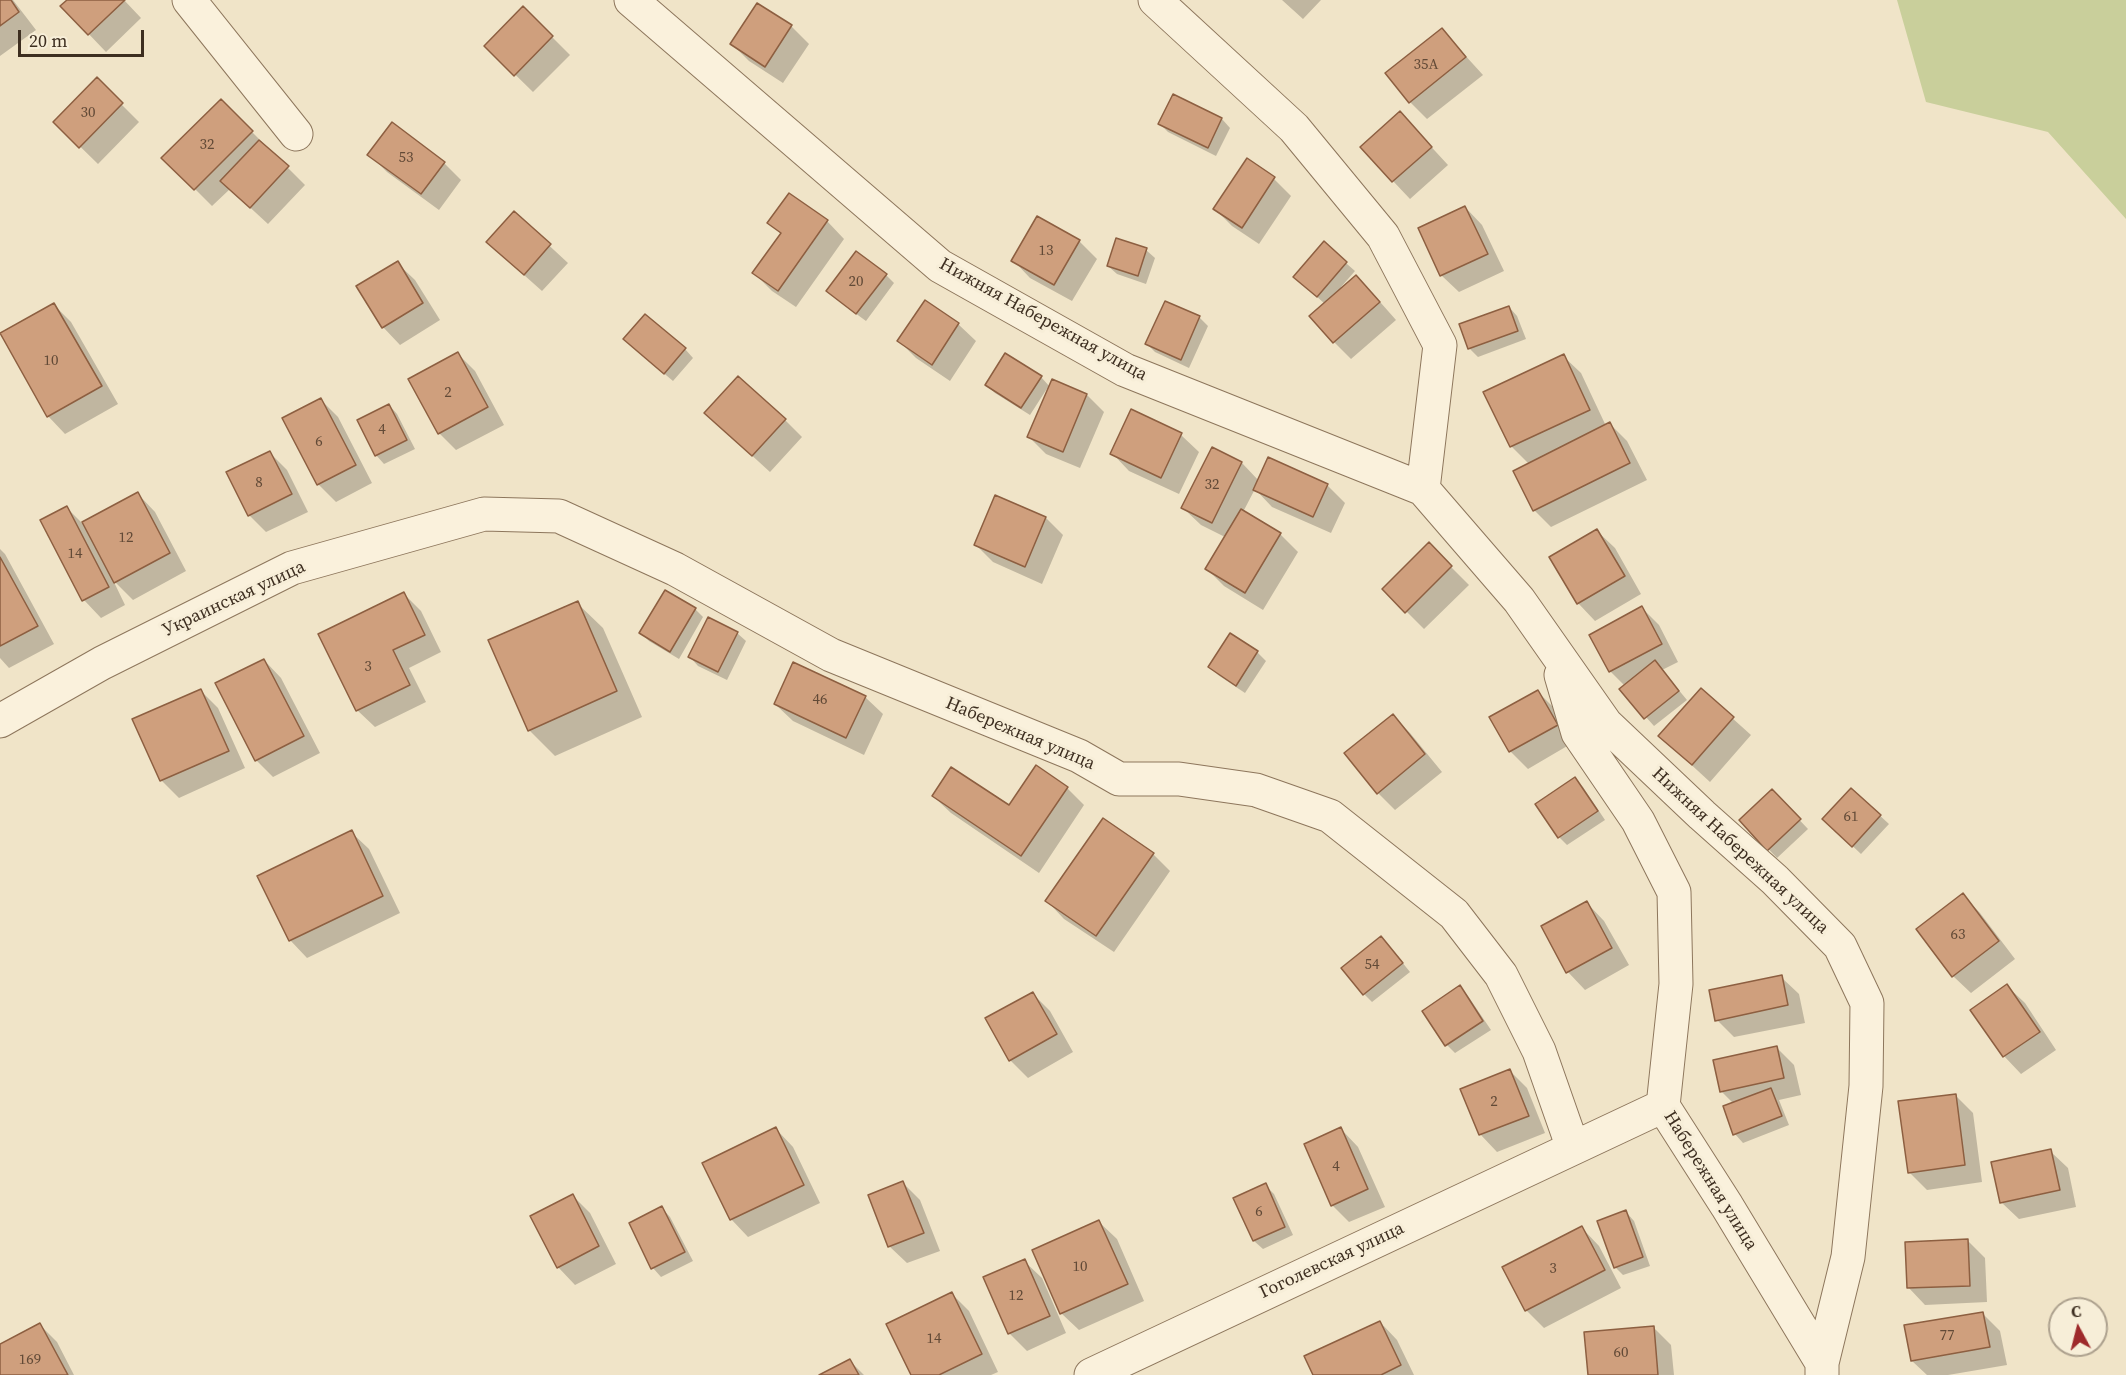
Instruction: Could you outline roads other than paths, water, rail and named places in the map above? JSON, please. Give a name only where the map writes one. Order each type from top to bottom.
[{"type":"street","points":[[189,0],[296,134]]},
{"type":"street","name":"Нижняя Набережная улица","points":[[631,0],[940,266],[1125,370],[1423,489],[1519,600],[1606,724],[1775,880],[1840,946],[1867,1003],[1866,1086],[1848,1257],[1822,1369]]},
{"type":"street","points":[[1155,0],[1294,128],[1383,236],[1440,345],[1423,489]]},
{"type":"street","name":"Украинская улица","points":[[0,721],[102,663],[292,568],[484,514]]},
{"type":"street","name":"Набережная улица","points":[[484,514],[559,516],[675,569],[831,655],[1079,756],[1119,779],[1179,779],[1256,790],[1330,816],[1454,914],[1501,975],[1539,1052],[1573,1148],[1663,1106],[1727,1206],[1822,1369]]},
{"type":"street","name":"Нижняя Набережная улица","points":[[1552,648],[1578,733],[1638,822],[1674,892],[1676,984],[1663,1106]]},
{"type":"street","name":"Гоголевская улица","points":[[1091,1375],[1573,1148]]}]
